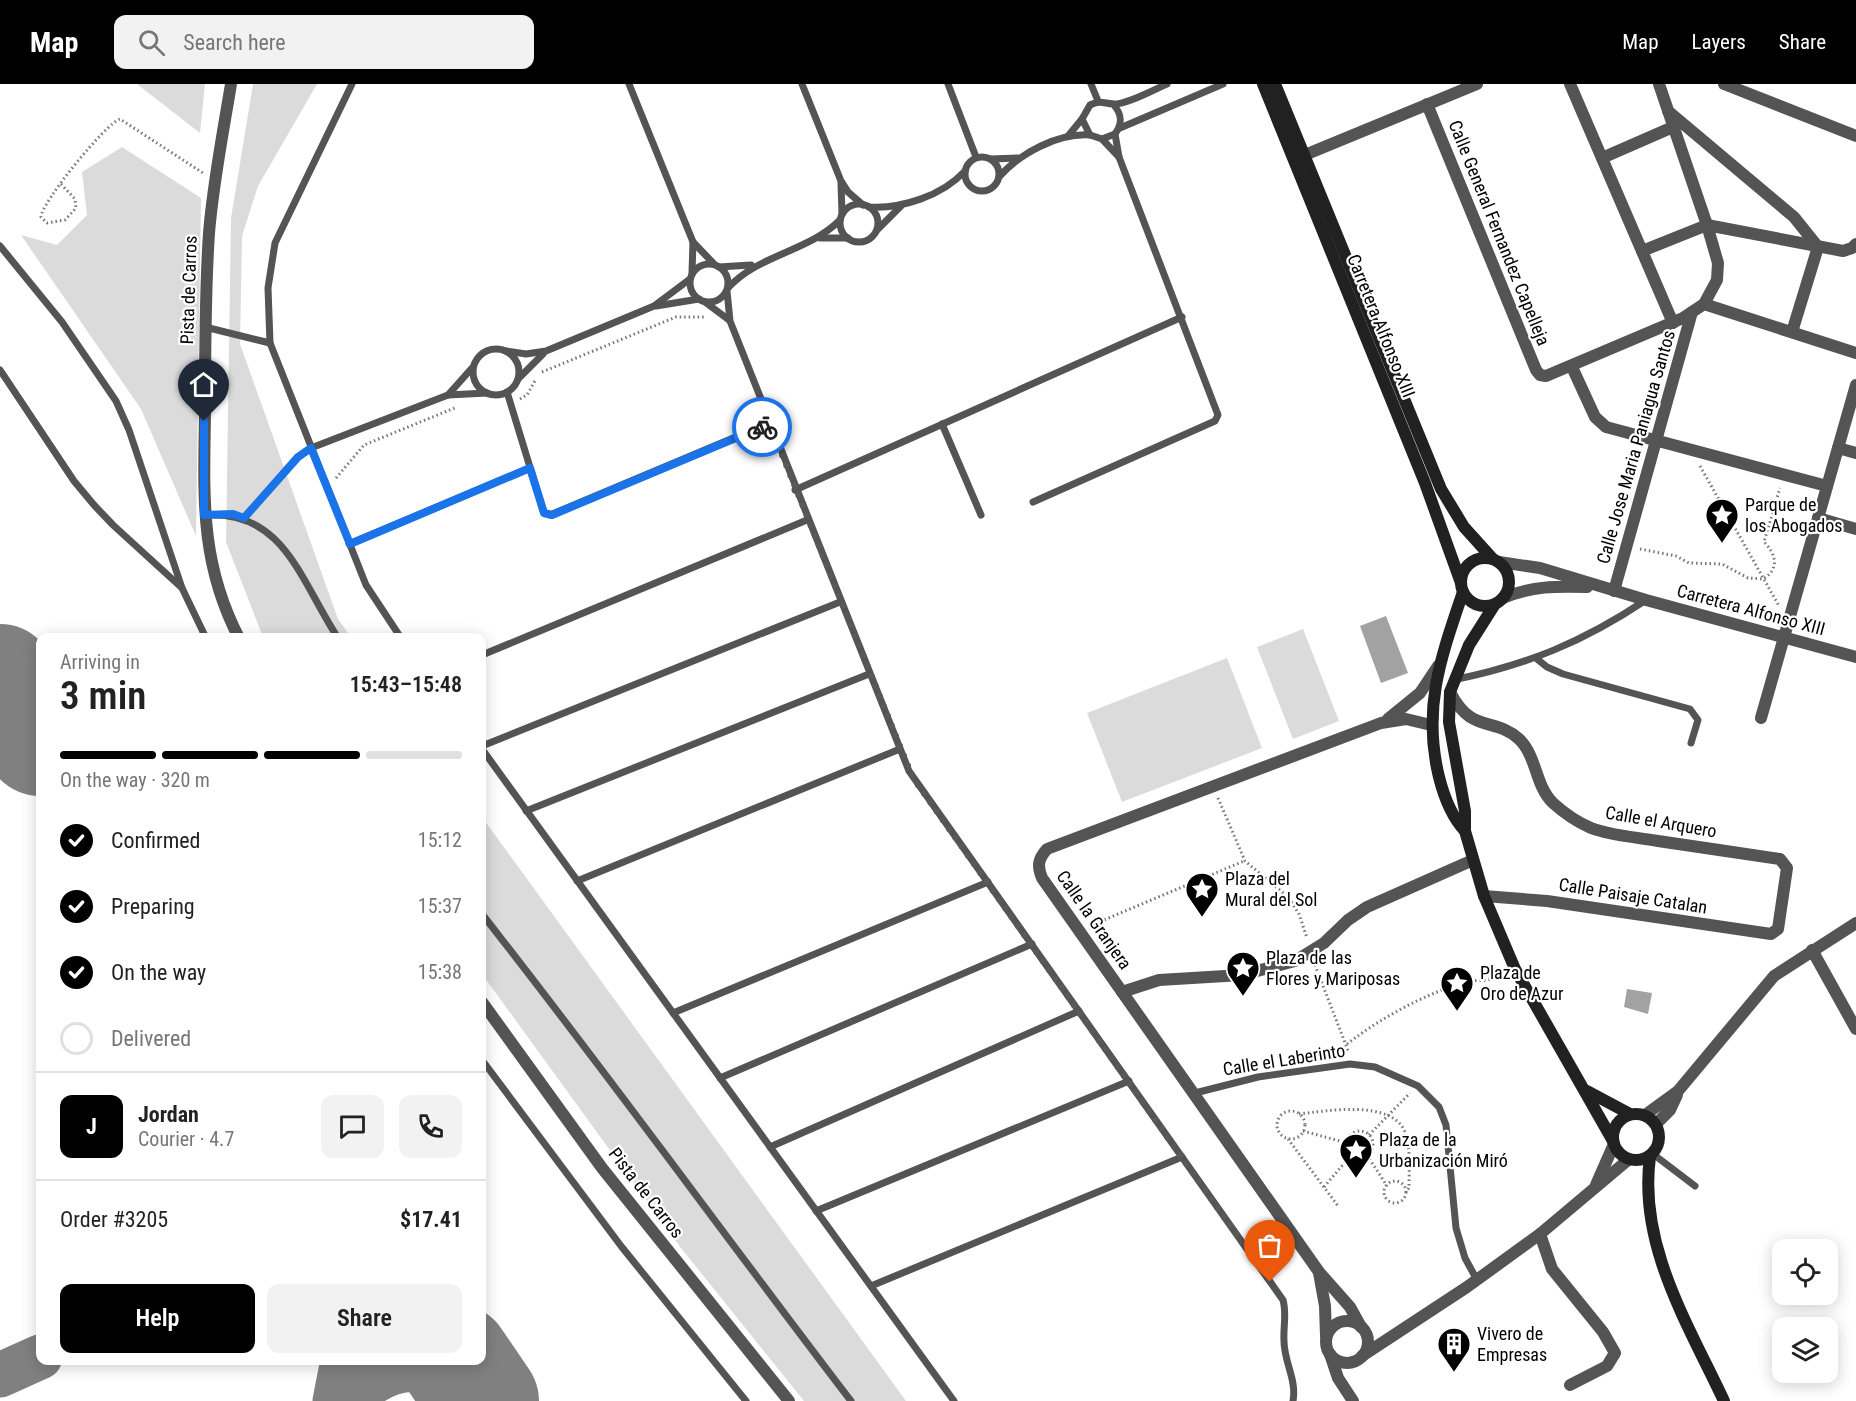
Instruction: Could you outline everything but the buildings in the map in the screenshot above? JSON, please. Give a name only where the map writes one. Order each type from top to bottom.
[{"type":"street","name":"Pista de Carros","points":[[231,84],[210,231],[205,327],[204,515],[211,565],[236,633]]},
{"type":"street","name":"Carretera Alfonso XIII","points":[[1263,84],[1299,157],[1441,489],[1464,527],[1495,560],[1540,568],[1614,591],[1856,657]]},
{"type":"street","name":"Carretera Alfonso XIII","points":[[1275,84],[1299,157],[1429,492],[1462,587]]},
{"type":"street","points":[[1299,157],[1477,84]]},
{"type":"street","points":[[1659,84],[1718,262],[1717,280],[1704,304],[1692,312],[1673,323],[1572,367],[1595,417],[1606,427],[1827,486]]},
{"type":"street","points":[[1724,84],[1856,136]]},
{"type":"street","points":[[1572,85],[1673,323]]},
{"type":"street","name":"Calle General Fernandez Capelleja","points":[[1427,104],[1539,375],[1546,376],[1572,367]]},
{"type":"street","points":[[1668,111],[1794,217],[1818,247]]},
{"type":"street","points":[[1602,158],[1673,127]]},
{"type":"street","points":[[1642,251],[1707,225],[1818,247],[1843,250],[1852,248],[1856,244]]},
{"type":"street","points":[[1792,332],[1818,247]]},
{"type":"street","points":[[1704,304],[1856,353]]},
{"type":"street","name":"Calle Jose Maria Paniagua Santos","points":[[1614,591],[1692,312]]},
{"type":"street","points":[[1761,718],[1856,385]]},
{"type":"street","points":[[1838,448],[1856,453]]},
{"type":"street","points":[[1818,518],[1856,529]]},
{"type":"street","points":[[1464,831],[1465,811],[1449,722],[1452,686],[1469,645],[1508,591],[1509,575],[1495,560],[1476,560],[1468,565],[1438,666],[1431,724],[1443,790],[1453,815],[1464,831],[1484,896],[1515,969],[1586,1090],[1613,1143],[1620,1154],[1630,1160],[1646,1186]]},
{"type":"street","name":"Carretera Alfonso XIII","points":[[1499,601],[1526,589],[1542,586],[1602,587]]},
{"type":"street","points":[[1462,587],[1477,605],[1499,601]]},
{"type":"street","name":"Calle la Granjera","points":[[1363,1329],[1343,1298],[1319,1272],[1122,992],[1042,878],[1038,867],[1040,856],[1047,849],[1381,723],[1395,715],[1420,693],[1438,666]]},
{"type":"street","name":"Calle el Arquero","points":[[1452,686],[1463,712],[1473,720],[1510,733],[1518,739],[1526,748],[1542,789],[1551,801],[1575,820],[1605,833],[1780,859],[1787,868],[1776,932]]},
{"type":"street","name":"Calle la Granjera","points":[[1381,723],[1406,719],[1431,724]]},
{"type":"street","points":[[1122,992],[1159,980],[1242,975],[1295,961],[1324,943],[1348,920],[1367,907],[1473,860]]},
{"type":"street","name":"Calle Paisaje Catalan","points":[[1484,896],[1547,901],[1765,934],[1776,932]]},
{"type":"street","points":[[1645,1116],[1678,1091],[1762,988],[1782,970],[1856,922]]},
{"type":"street","points":[[1812,950],[1856,1029]]},
{"type":"street","name":"Pista de Carros","points":[[486,1008],[602,1168],[789,1401]]},
{"type":"street","points":[[1586,1090],[1630,1114],[1645,1116],[1656,1124],[1660,1137],[1651,1155],[1646,1186],[1651,1227],[1663,1268],[1724,1401]]},
{"type":"street","points":[[1656,1124],[1670,1110],[1678,1091]]},
{"type":"street","points":[[1596,1186],[1613,1143],[1617,1124],[1630,1114]]},
{"type":"street","points":[[1330,1354],[1343,1363],[1357,1359],[1391,1339],[1540,1234],[1630,1160],[1651,1155]]},
{"type":"street","points":[[1540,1234],[1552,1269],[1598,1326],[1615,1353],[1607,1366],[1570,1385]]},
{"type":"street","name":"Calle la Granjera","points":[[1319,1272],[1325,1306],[1326,1341]]},
{"type":"street","points":[[1353,1401],[1335,1372],[1326,1341],[1331,1329],[1343,1322],[1391,1339]]},
{"type":"street","points":[[1346,1388],[1357,1359],[1367,1345],[1363,1329]]},
{"type":"lane","points":[[352,84],[275,243],[268,288],[270,343],[370,594],[397,633]]},
{"type":"lane","points":[[629,84],[693,242],[726,273],[730,321],[869,674],[917,785],[1283,1299],[1286,1313],[1284,1348],[1294,1388],[1293,1401]]},
{"type":"lane","points":[[802,84],[841,181],[848,192],[877,218],[876,231]]},
{"type":"lane","points":[[948,84],[976,157]]},
{"type":"lane","points":[[1091,84],[1098,101]]},
{"type":"lane","points":[[1068,136],[1090,105],[1098,101],[1113,104],[1167,84]]},
{"type":"lane","points":[[1102,139],[1223,84]]},
{"type":"lane","points":[[1033,502],[1215,421],[1216,408],[1119,157],[1117,131],[1120,115],[1113,104]]},
{"type":"lane","points":[[1082,119],[1090,135]]},
{"type":"lane","points":[[965,171],[969,185],[974,189],[986,190],[996,183],[1018,158],[1068,136],[1090,135],[1102,139],[1119,157]]},
{"type":"lane","points":[[817,238],[848,238],[860,242],[867,240],[901,206],[949,185],[976,157],[1018,158]]},
{"type":"lane","points":[[991,159],[997,165],[999,177]]},
{"type":"lane","points":[[841,181],[840,226],[848,238]]},
{"type":"lane","points":[[949,185],[969,185]]},
{"type":"lane","points":[[654,306],[716,301],[757,264],[817,238],[841,218],[850,206],[901,206]]},
{"type":"lane","points":[[693,242],[691,290],[730,321]]},
{"type":"lane","points":[[0,246],[62,322],[116,401],[129,430],[182,588],[204,633]]},
{"type":"lane","points":[[487,393],[474,379],[474,366],[477,358],[490,350],[526,354],[546,351],[654,306],[705,264],[717,266],[757,264]]},
{"type":"lane","points":[[795,489],[1182,317]]},
{"type":"lane","points":[[205,327],[270,343]]},
{"type":"lane","points":[[506,351],[516,361],[518,375],[516,382]]},
{"type":"lane","points":[[244,518],[298,457],[311,448],[448,395],[507,392],[529,365],[546,351]]},
{"type":"lane","points":[[448,395],[474,366]]},
{"type":"lane","points":[[0,370],[74,481],[94,505],[182,588]]},
{"type":"lane","points":[[507,392],[544,513],[550,515],[769,423]]},
{"type":"lane","points":[[942,424],[981,515]]},
{"type":"lane","points":[[350,544],[530,468]]},
{"type":"lane","points":[[204,515],[233,514],[260,525],[276,539],[335,633]]},
{"type":"lane","points":[[486,653],[807,520]]},
{"type":"lane","points":[[1452,686],[1537,659],[1575,643],[1646,600]]},
{"type":"lane","points":[[486,746],[840,602]]},
{"type":"lane","points":[[1537,659],[1547,667],[1563,674],[1690,709],[1698,720],[1691,743]]},
{"type":"lane","points":[[526,811],[869,674]]},
{"type":"lane","points":[[577,881],[900,749]]},
{"type":"lane","points":[[486,754],[954,1401]]},
{"type":"lane","points":[[672,1013],[988,882]]},
{"type":"lane","points":[[486,919],[593,1055],[766,1291],[851,1401]]},
{"type":"lane","points":[[720,1078],[1032,944]]},
{"type":"lane","points":[[770,1147],[1079,1011]]},
{"type":"lane","name":"Calle el Laberinto","points":[[1194,1093],[1258,1077],[1350,1064],[1375,1067],[1418,1086],[1439,1107],[1446,1125],[1456,1228],[1466,1258],[1477,1280]]},
{"type":"lane","points":[[486,1065],[614,1237],[746,1401]]},
{"type":"lane","points":[[816,1211],[1129,1082]]},
{"type":"lane","points":[[1651,1155],[1695,1186]]},
{"type":"lane","points":[[871,1286],[1182,1157]]},
{"type":"path","points":[[61,184],[75,199],[76,208],[65,220],[47,224],[40,217],[40,211],[61,184],[106,127],[120,119],[195,169],[203,173],[217,174]]},
{"type":"path","points":[[1699,467],[1788,623]]},
{"type":"path","points":[[1627,545],[1658,554],[1676,556],[1689,563],[1722,564],[1748,578],[1763,579],[1772,572],[1775,563],[1774,555],[1764,542],[1780,488]]},
{"type":"path","points":[[1080,931],[1245,861],[1214,787]]},
{"type":"path","points":[[1347,1044],[1380,1021],[1446,989],[1472,979],[1499,978],[1515,969]]},
{"type":"path","points":[[1369,1135],[1418,1086]]},
{"type":"path","points":[[1338,1206],[1288,1139],[1278,1131],[1279,1118],[1291,1112],[1299,1114],[1357,1109],[1387,1116],[1399,1123],[1405,1130],[1409,1188],[1402,1201],[1392,1203],[1385,1196],[1387,1186],[1367,1155]]},
{"type":"path","points":[[1288,1139],[1297,1138],[1303,1131],[1304,1122],[1299,1114]]},
{"type":"path","points":[[1303,1131],[1347,1143]]},
{"type":"path","points":[[1357,1131],[1369,1135],[1373,1143],[1367,1155],[1359,1157],[1352,1154],[1347,1143],[1349,1136],[1357,1131]]},
{"type":"path","points":[[1323,1188],[1352,1154]]},
{"type":"path","points":[[1387,1186],[1393,1182],[1400,1183],[1406,1192]]},
{"type":"shaded area","points":[[137,84],[205,84],[200,133]]},
{"type":"shaded area","points":[[253,84],[317,84],[258,186],[242,236],[240,344],[338,619],[348,633],[261,633],[226,542],[231,218]]},
{"type":"shaded area","points":[[122,147],[201,198],[196,536],[141,409],[21,235],[57,245],[87,215],[82,172]]},
{"type":"shaded area","points":[[1386,616],[1408,673],[1381,683],[1360,626]]},
{"type":"shaded area","points":[[1303,629],[1339,721],[1293,739],[1257,647]]},
{"type":"shaded area","points":[[1227,658],[1262,748],[1122,802],[1087,713]]},
{"type":"shaded area","points":[[486,823],[906,1401],[804,1401],[681,1248],[486,980]]},
{"type":"shaded area","points":[[1627,989],[1652,993],[1648,1014],[1624,1007]]},
{"type":"taxiway","points":[[0,1375],[36,1359]]},
{"type":"taxiway","points":[[335,1401],[342,1365]]},
{"type":"taxiway","points":[[351,1401],[367,1386],[383,1377],[399,1371],[415,1370],[432,1372],[448,1378],[481,1401]]},
{"type":"runway","points":[[0,680],[36,734]]},
{"type":"runway","points":[[458,1365],[483,1401]]},
{"type":"way so far","points":[[762,427],[769,423],[913,778],[1270,1282]]},
{"type":"place","name":"Parque de los Abogados","points":[[1722,544]]},
{"type":"place","name":"Plaza del Mural del Sol","points":[[1202,918]]},
{"type":"place","name":"Plaza de las Flores y Mariposas","points":[[1243,997]]},
{"type":"place","name":"Plaza de Oro de Azur","points":[[1457,1012]]},
{"type":"place","name":"Plaza de la Urbanización Miró","points":[[1356,1179]]},
{"type":"place","name":"Vivero de Empresas","points":[[1454,1373]]},
{"type":"route","points":[[204,421],[204,515],[233,514],[244,518],[298,457],[311,448],[350,544],[530,468],[544,513],[552,515],[762,427]]}]
